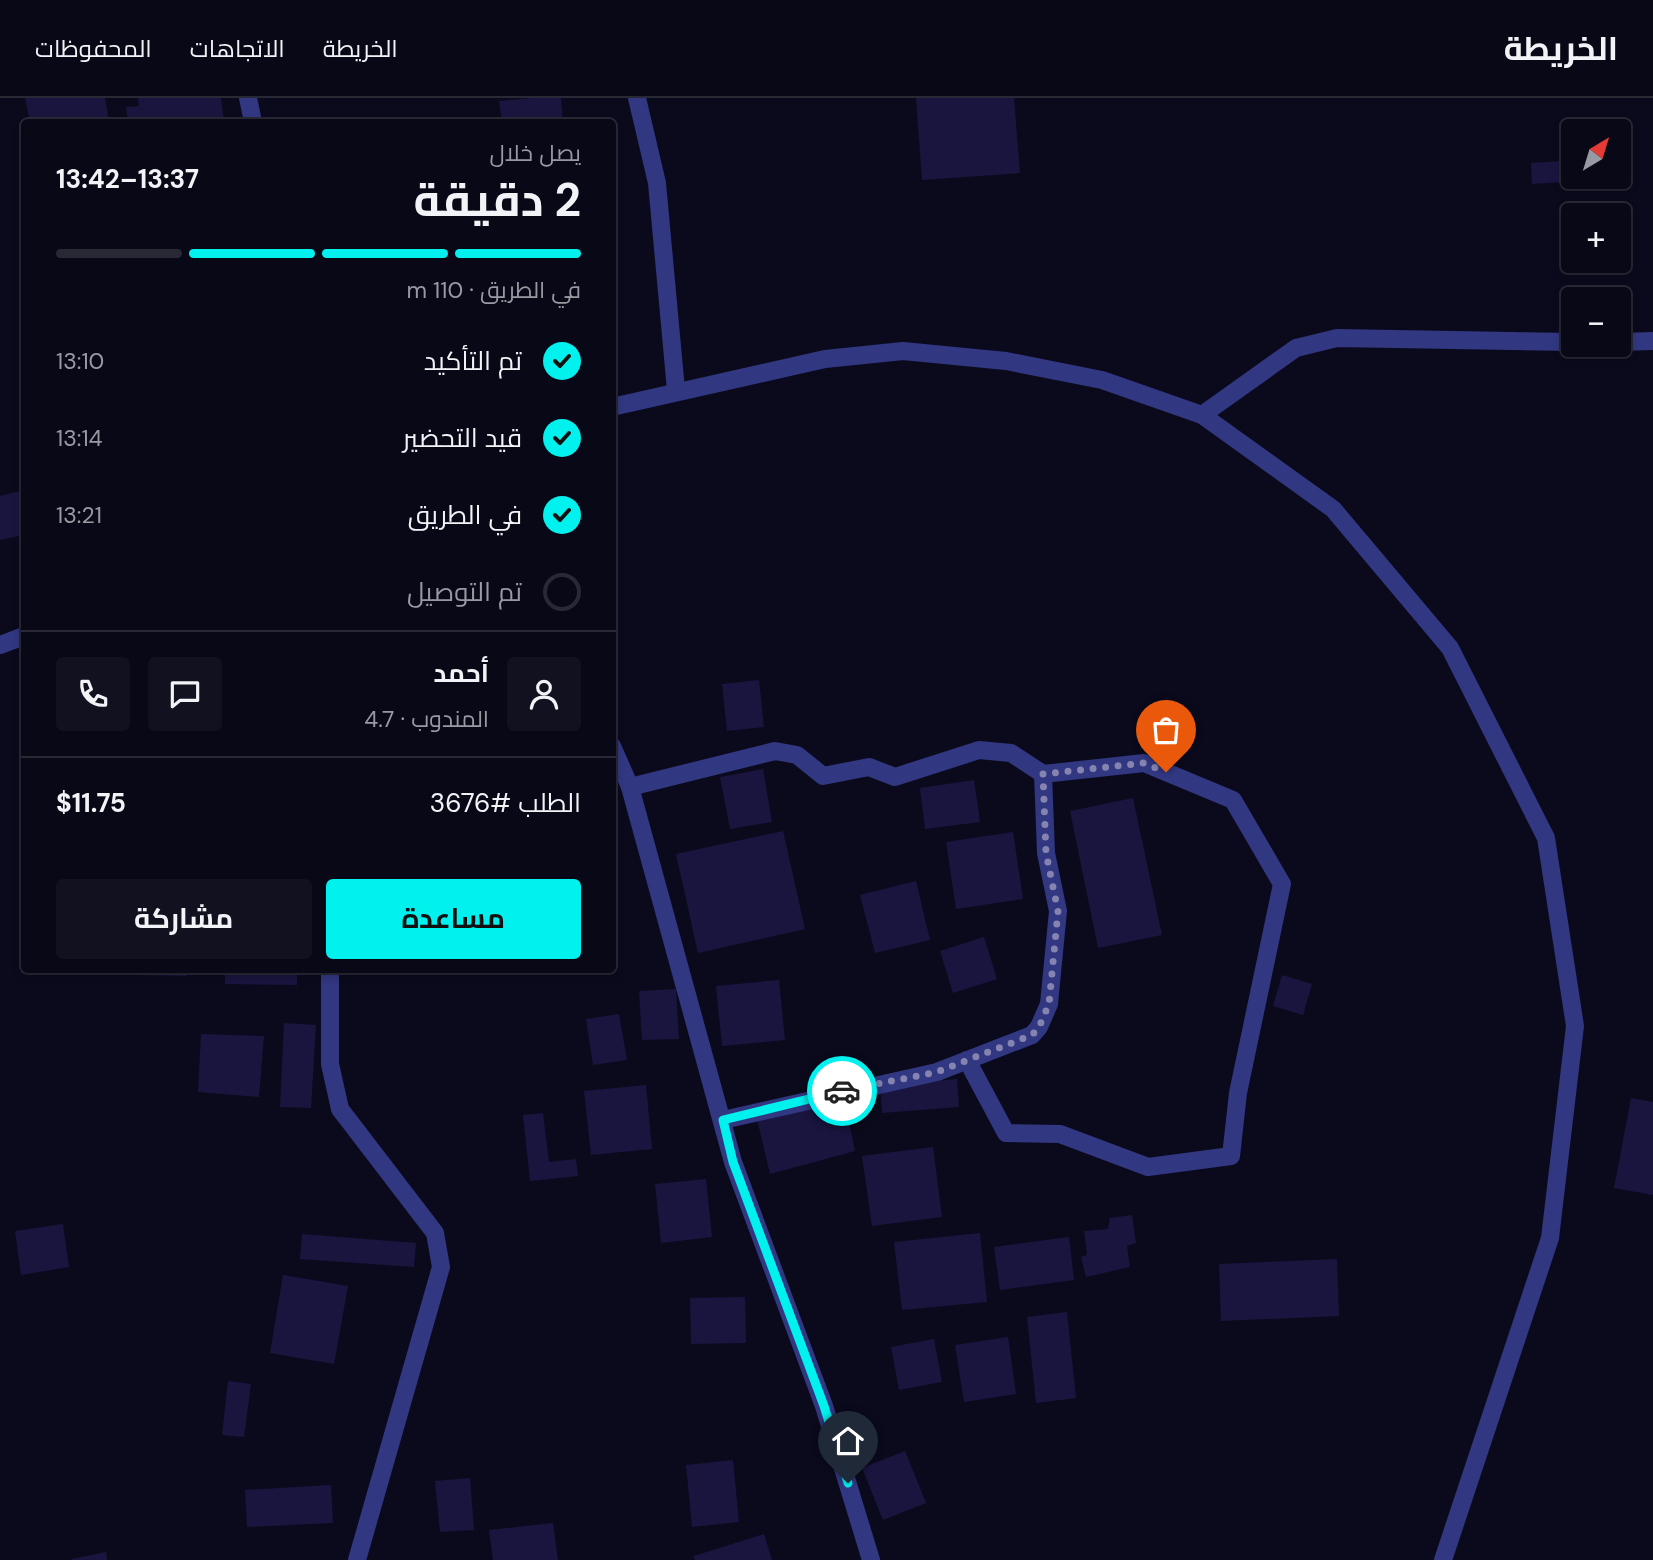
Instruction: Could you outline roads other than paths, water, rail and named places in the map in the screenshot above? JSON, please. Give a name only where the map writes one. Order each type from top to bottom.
[{"type":"street","points":[[248,98],[252,119]]},
{"type":"street","points":[[637,98],[657,183],[676,390]]},
{"type":"street","points":[[1202,415],[1296,348],[1337,338],[1561,342]]},
{"type":"street","points":[[1631,342],[1653,341]]},
{"type":"street","points":[[616,406],[676,390],[825,359],[903,351],[1006,361],[1102,380],[1202,415],[1333,509],[1450,648],[1546,838],[1575,1026],[1549,1238],[1443,1560]]},
{"type":"street","points":[[0,645],[21,637]]},
{"type":"street","points":[[630,787],[775,751],[797,755],[823,776],[869,767],[895,777],[979,750],[1011,753],[1043,774],[1144,763],[1233,800],[1282,884],[1238,1093],[1231,1156],[1148,1167],[1060,1134],[1006,1133],[967,1060]]},
{"type":"street","points":[[616,756],[630,787],[733,1162],[824,1406],[872,1560]]},
{"type":"street","points":[[723,1120],[937,1072],[1032,1035],[1039,1027],[1049,1004],[1058,911],[1046,853],[1043,774]]},
{"type":"street","points":[[330,973],[330,1064],[340,1109],[435,1233],[441,1267],[357,1560]]}]
